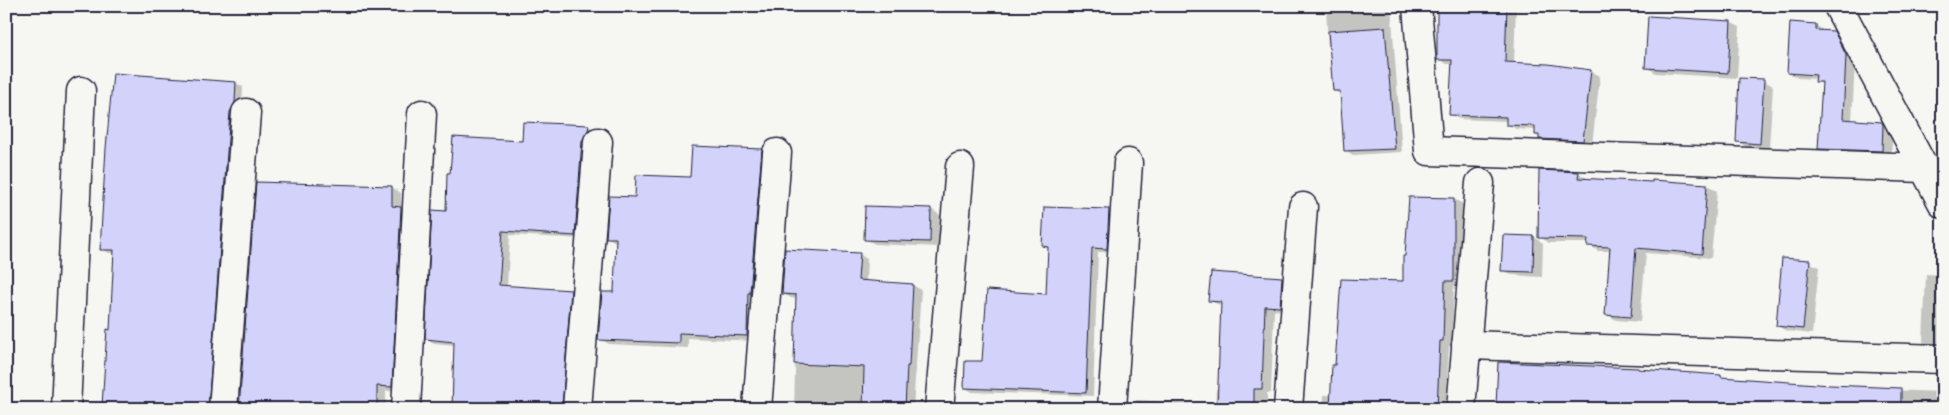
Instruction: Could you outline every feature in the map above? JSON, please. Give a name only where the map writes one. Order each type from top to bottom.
[{"type":"street","points":[[1417,6],[1429,151],[1924,168]]},
{"type":"street","points":[[1838,6],[1943,204]]},
{"type":"street","points":[[66,409],[81,91]]},
{"type":"street","points":[[223,409],[246,113]]},
{"type":"street","points":[[406,409],[422,114]]},
{"type":"street","points":[[577,409],[598,142]]},
{"type":"street","points":[[756,409],[777,153]]},
{"type":"street","points":[[1112,409],[1128,163]]},
{"type":"street","points":[[939,409],[960,167]]},
{"type":"street","points":[[1461,409],[1480,184]]},
{"type":"street","points":[[1288,409],[1303,206]]},
{"type":"street","points":[[1466,345],[1943,359]]},
{"type":"building","points":[[1437,6],[1507,6],[1505,62],[1548,64],[1591,70],[1583,141],[1539,139],[1539,135],[1535,135],[1535,126],[1506,125],[1506,117],[1449,115],[1452,60],[1437,60]]},
{"type":"building","points":[[1648,16],[1731,21],[1728,73],[1645,68]]},
{"type":"building","points":[[1790,22],[1816,24],[1816,30],[1834,31],[1846,55],[1843,119],[1882,122],[1882,151],[1818,149],[1822,82],[1815,82],[1816,75],[1787,73]]},
{"type":"building","points":[[1385,27],[1395,149],[1344,151],[1340,91],[1333,91],[1328,31]]},
{"type":"building","points":[[113,73],[236,82],[235,102],[230,112],[208,409],[151,409],[102,406],[107,329],[110,330],[114,250],[100,250]]},
{"type":"building","points":[[1739,78],[1764,79],[1760,144],[1736,142]]},
{"type":"building","points":[[523,122],[589,125],[582,141],[575,236],[503,231],[499,285],[571,290],[562,409],[452,409],[454,342],[425,339],[432,210],[446,211],[447,173],[450,173],[453,137],[522,141]]},
{"type":"building","points":[[692,146],[762,149],[750,293],[748,293],[747,336],[679,333],[679,343],[598,340],[602,292],[614,292],[616,238],[606,238],[609,196],[635,197],[636,175],[690,177]]},
{"type":"building","points":[[1539,170],[1579,172],[1578,178],[1707,184],[1702,254],[1636,248],[1631,317],[1605,315],[1610,247],[1587,246],[1588,239],[1538,238]]},
{"type":"building","points":[[256,182],[392,186],[392,206],[401,207],[392,387],[377,386],[377,409],[239,409]]},
{"type":"building","points":[[1409,197],[1454,198],[1454,281],[1445,281],[1443,341],[1440,341],[1437,409],[1330,409],[1332,365],[1335,365],[1341,279],[1403,281],[1403,256],[1405,256]]},
{"type":"building","points":[[865,206],[931,208],[930,242],[864,240]]},
{"type":"building","points":[[1044,207],[1109,209],[1107,249],[1092,248],[1086,393],[964,388],[965,361],[982,361],[987,290],[1046,294],[1048,247],[1042,246]]},
{"type":"building","points":[[1503,235],[1534,236],[1533,272],[1501,271]]},
{"type":"building","points":[[785,249],[860,253],[858,280],[913,284],[905,409],[863,409],[864,367],[794,364],[796,295],[782,294]]},
{"type":"building","points":[[1782,258],[1810,260],[1803,329],[1776,326]]},
{"type":"building","points":[[1211,272],[1282,277],[1280,307],[1265,306],[1262,389],[1254,389],[1254,409],[1217,409],[1221,302],[1208,301]]},
{"type":"building","points":[[1498,362],[1638,368],[1721,375],[1721,377],[1901,388],[1901,409],[1570,409],[1496,406]]}]
